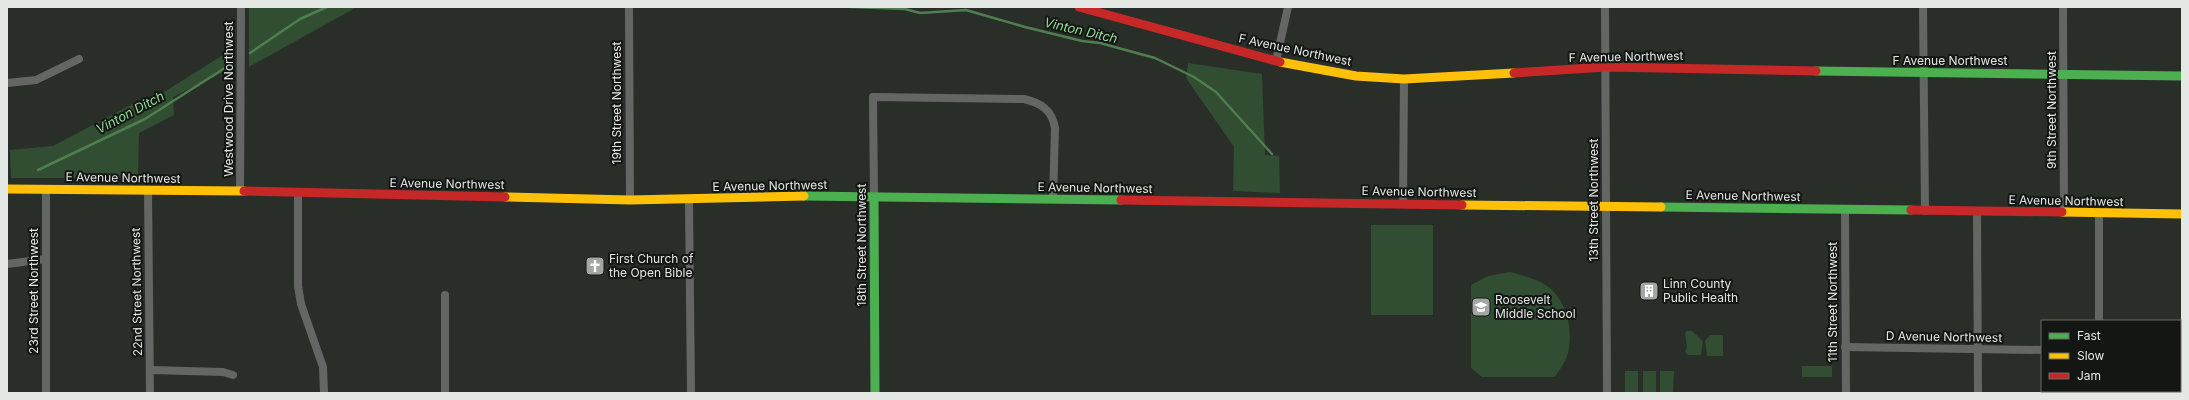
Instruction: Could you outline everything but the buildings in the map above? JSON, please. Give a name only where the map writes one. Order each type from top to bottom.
[{"type":"street","name":"Westwood Drive Northwest","points":[[240,191],[241,7]]},
{"type":"street","name":"19th Street Northwest","points":[[629,7],[630,200]]},
{"type":"street","name":"F Avenue Northwest","points":[[1079,7],[1276,61],[1356,76],[1404,79],[1444,78],[1606,66],[1923,73],[2063,73],[2182,76]]},
{"type":"street","points":[[1276,61],[1288,7]]},
{"type":"street","name":"13th Street Northwest","points":[[1606,7],[1607,393]]},
{"type":"street","points":[[1923,7],[1925,211]]},
{"type":"street","name":"9th Street Northwest","points":[[2063,7],[2064,213]]},
{"type":"street","points":[[7,83],[36,80],[79,59]]},
{"type":"street","points":[[1403,204],[1404,79]]},
{"type":"street","name":"18th Street Northwest","points":[[875,393],[873,97],[1024,99],[1038,102],[1047,110],[1053,119],[1055,128],[1053,199]]},
{"type":"street","name":"E Avenue Northwest","points":[[7,188],[240,191],[630,200],[689,200],[754,196],[2182,214]]},
{"type":"street","name":"23rd Street Northwest","points":[[46,189],[46,393]]},
{"type":"street","name":"22nd Street Northwest","points":[[148,190],[150,393]]},
{"type":"street","points":[[298,193],[298,286],[301,304],[323,367],[324,393]]},
{"type":"street","points":[[689,200],[691,393]]},
{"type":"street","name":"11th Street Northwest","points":[[1845,210],[1846,393]]},
{"type":"street","points":[[1977,212],[1978,393]]},
{"type":"street","points":[[2099,214],[2099,320]]},
{"type":"street","points":[[7,264],[46,259]]},
{"type":"street","points":[[445,295],[445,393]]},
{"type":"street","name":"D Avenue Northwest","points":[[1845,347],[2041,350]]},
{"type":"street","points":[[150,370],[223,372],[232,375]]},
{"type":"green space","points":[[249,7],[357,7],[249,67]]},
{"type":"green space","points":[[229,51],[228,70],[173,97],[174,115],[139,133],[138,178],[11,178],[10,150],[53,146],[138,101],[139,108]]},
{"type":"green space","points":[[1188,63],[1262,74],[1265,155],[1279,156],[1280,193],[1233,191],[1234,147],[1186,78]]},
{"type":"green space","points":[[1371,225],[1433,225],[1433,315],[1371,315]]},
{"type":"green space","points":[[1510,272],[1532,278],[1548,286],[1558,296],[1566,312],[1570,330],[1569,348],[1565,361],[1555,377],[1482,377],[1471,368],[1471,285],[1488,276]]},
{"type":"green space","points":[[1687,331],[1692,331],[1703,341],[1701,355],[1688,355],[1685,352],[1687,346],[1685,333]]},
{"type":"green space","points":[[1710,335],[1723,335],[1723,356],[1707,356],[1705,341]]},
{"type":"green space","points":[[1802,366],[1832,366],[1832,377],[1802,377]]},
{"type":"green space","points":[[1625,371],[1638,371],[1638,393],[1625,393]]},
{"type":"green space","points":[[1643,371],[1656,371],[1656,393],[1643,393]]},
{"type":"green space","points":[[1660,371],[1674,371],[1673,393],[1660,393]]},
{"type":"waterway","name":"Vinton Ditch","points":[[250,53],[300,19],[327,7]]},
{"type":"waterway","name":"Vinton Ditch","points":[[851,7],[905,9],[920,13],[966,10],[1025,27],[1082,41],[1100,43],[1155,58],[1194,77],[1216,92],[1272,154]]},
{"type":"waterway","name":"Vinton Ditch","points":[[38,170],[145,119],[228,66]]},
{"type":"traffic: fast","points":[[1816,71],[2182,76]]},
{"type":"traffic: fast","points":[[804,196],[1121,200]]},
{"type":"traffic: fast","points":[[874,198],[875,393]]},
{"type":"traffic: fast","points":[[1661,207],[1911,210]]},
{"type":"traffic: slow","points":[[1280,62],[1356,76],[1404,79],[1514,73]]},
{"type":"traffic: slow","points":[[7,189],[244,191]]},
{"type":"traffic: slow","points":[[505,197],[630,200],[804,196]]},
{"type":"traffic: slow","points":[[1462,205],[1661,207]]},
{"type":"traffic: slow","points":[[2062,212],[2182,214]]},
{"type":"traffic: jam","points":[[1079,7],[1280,62]]},
{"type":"traffic: jam","points":[[1514,73],[1606,67],[1816,71]]},
{"type":"traffic: jam","points":[[244,191],[505,197]]},
{"type":"traffic: jam","points":[[1121,200],[1462,205]]},
{"type":"traffic: jam","points":[[1911,210],[2062,212]]},
{"type":"place","name":"First Church of the Open Bible","points":[[595,266]]},
{"type":"place","name":"Linn County Public Health","points":[[1649,291]]},
{"type":"place","name":"Roosevelt Middle School","points":[[1481,307]]}]
